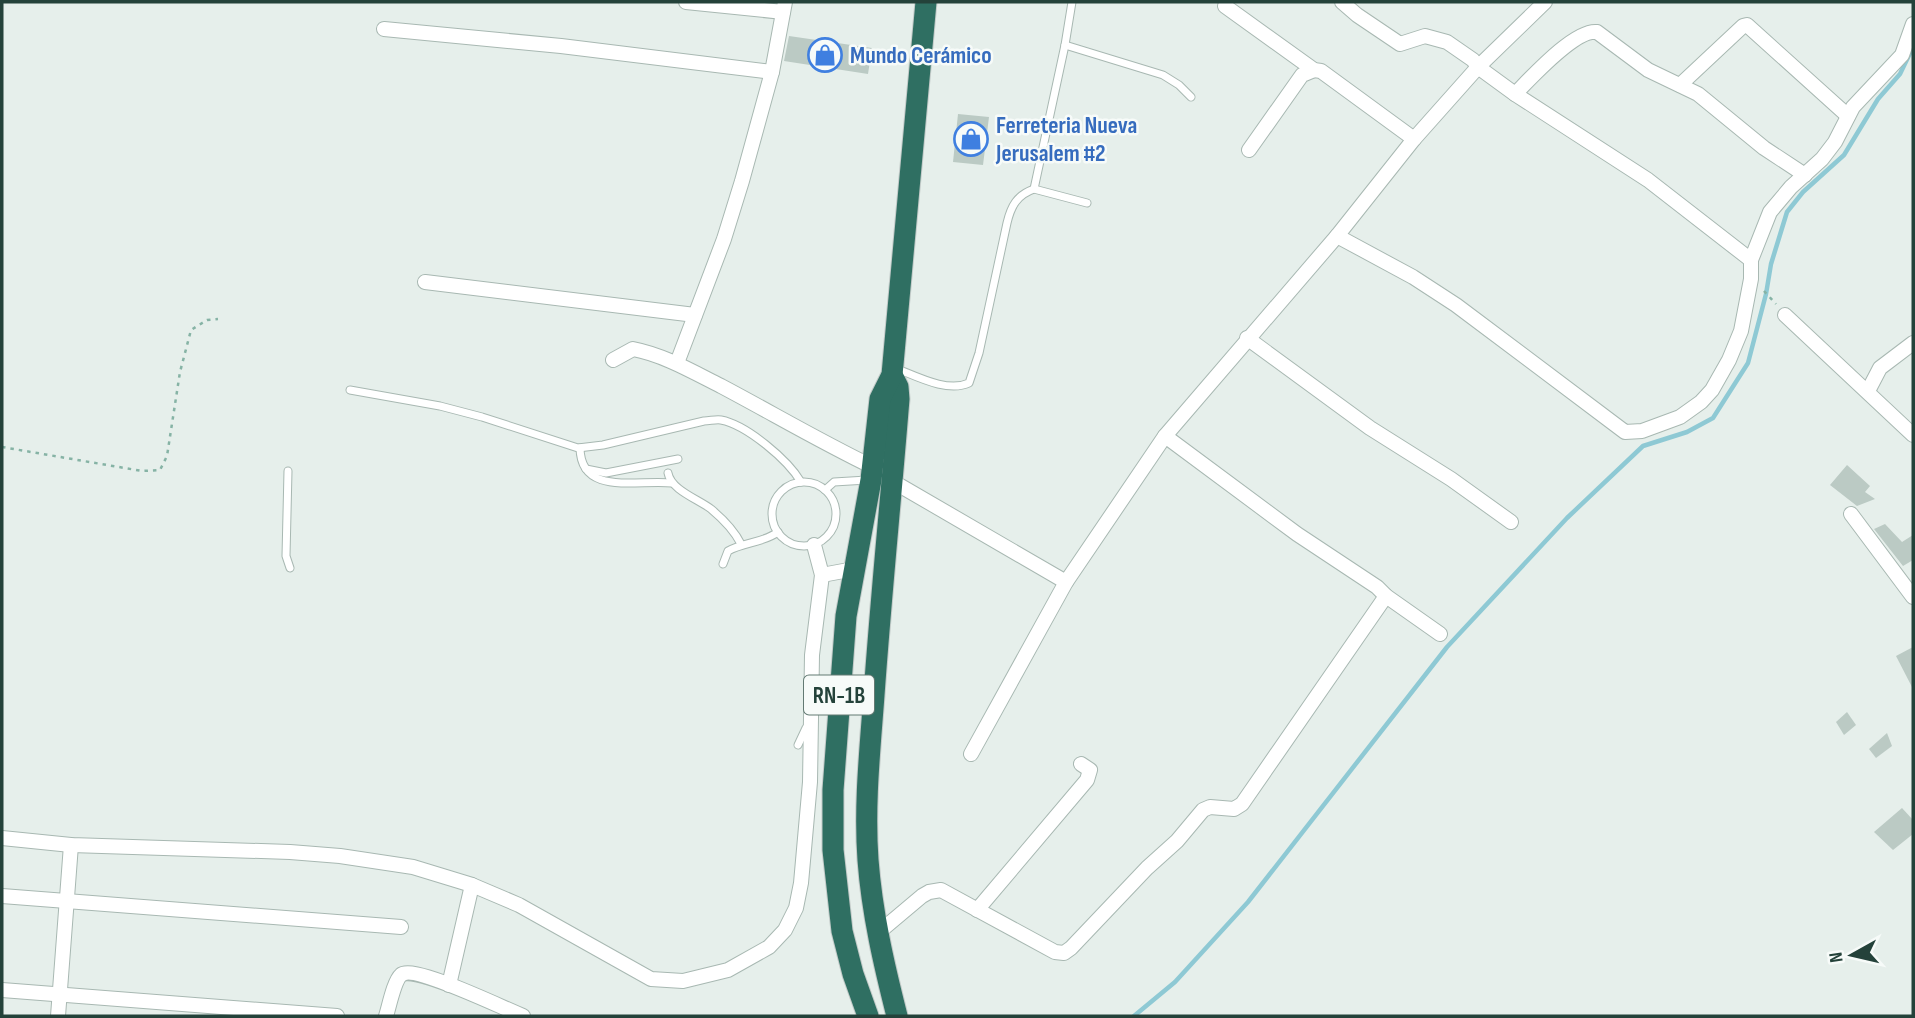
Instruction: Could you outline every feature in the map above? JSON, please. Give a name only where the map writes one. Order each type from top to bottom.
[{"type":"highway","name":"RN-1B","points":[[897,1016],[878,933],[868,858],[867,816],[878,639],[880,398],[892,371],[926,2]]},
{"type":"highway","name":"RN-1B","points":[[868,1016],[842,931],[833,850],[833,790],[842,650],[854,569],[879,476]]},
{"type":"street","points":[[677,363],[728,227],[772,72],[784,7],[685,2]]},
{"type":"street","points":[[1342,2],[1398,43],[1407,43],[1425,36],[1439,38],[1473,60],[1478,67],[1515,94],[1648,180],[1751,260]]},
{"type":"street","points":[[971,754],[1066,582],[1165,436],[1337,236],[1414,139],[1478,67],[1545,2]]},
{"type":"street","points":[[1225,6],[1414,139]]},
{"type":"street","points":[[1337,236],[1413,277],[1455,305],[1629,433],[1642,432],[1666,424],[1689,412],[1707,397],[1737,342],[1751,279],[1751,260],[1773,208],[1822,159],[1862,96],[1902,55],[1911,37],[1913,24]]},
{"type":"street","points":[[1681,85],[1742,26],[1747,25],[1848,116]]},
{"type":"street","points":[[384,29],[561,46],[772,72]]},
{"type":"street","points":[[1515,94],[1566,47],[1591,31],[1602,34],[1655,74],[1706,100],[1764,148],[1805,175]]},
{"type":"street","points":[[1249,150],[1303,75],[1314,70]]},
{"type":"street","points":[[425,282],[695,315]]},
{"type":"street","points":[[1785,315],[1913,435]]},
{"type":"street","points":[[1247,338],[1370,428],[1451,479],[1511,522]]},
{"type":"street","points":[[1868,391],[1881,368],[1913,344]]},
{"type":"street","points":[[613,360],[633,349],[677,363],[758,406],[1066,582]]},
{"type":"street","points":[[1165,436],[1297,534],[1377,587],[1386,597],[1440,634]]},
{"type":"street","points":[[1851,514],[1913,597]]},
{"type":"street","points":[[2,838],[71,845],[290,852],[413,867],[472,885],[519,905],[651,979],[664,982],[683,981],[727,970],[769,947],[785,930],[796,908],[801,883],[810,782],[812,656],[821,575],[814,545]]},
{"type":"street","points":[[821,575],[854,569]]},
{"type":"street","points":[[878,933],[922,896],[941,890],[1055,952],[1064,953],[1146,868],[1177,841],[1203,810],[1210,807],[1234,808],[1242,804],[1386,597]]},
{"type":"street","points":[[976,910],[1087,780],[1090,770],[1081,764]]},
{"type":"street","points":[[58,1016],[71,845]]},
{"type":"street","points":[[449,985],[472,885]]},
{"type":"street","points":[[2,896],[401,927]]},
{"type":"street","points":[[386,1016],[397,980],[402,974],[411,973],[449,985],[523,1016]]},
{"type":"street","points":[[2,990],[337,1016]]},
{"type":"lane","points":[[1034,189],[1072,2]]},
{"type":"lane","points":[[1065,45],[1163,75],[1191,97]]},
{"type":"lane","points":[[892,371],[945,385],[969,383],[979,353],[1010,211],[1021,195],[1034,189],[1087,203]]},
{"type":"lane","points":[[351,390],[471,414],[580,448],[603,446],[704,421],[720,420],[734,425],[776,451],[801,482]]},
{"type":"lane","points":[[580,448],[581,461],[593,478],[672,483],[712,510],[730,527],[741,544]]},
{"type":"lane","points":[[586,469],[606,473],[678,459]]},
{"type":"lane","points":[[288,471],[286,556],[290,568]]},
{"type":"lane","points":[[668,473],[672,483]]},
{"type":"lane","points":[[825,490],[834,482],[879,476]]},
{"type":"lane","points":[[801,482],[810,482],[825,490],[833,500],[836,510],[831,531],[814,545],[794,545],[778,532],[773,522],[775,500],[782,491],[801,482]]},
{"type":"lane","points":[[723,564],[728,551],[741,544],[766,539],[778,532]]},
{"type":"lane","points":[[798,745],[803,738],[810,714]]},
{"type":"path","points":[[1751,279],[1785,315]]},
{"type":"path","points":[[2,447],[142,471],[160,470],[167,456],[180,372],[191,330],[207,320],[218,318]]},
{"type":"building","name":"Mundo Cerámico","points":[[789,36],[872,48],[868,74],[784,61]]},
{"type":"building","name":"Ferreteria Nueva Jerusalem #2","points":[[958,114],[989,117],[983,165],[953,162]]},
{"type":"building","points":[[1847,465],[1870,486],[1865,492],[1875,499],[1857,506],[1830,485]]},
{"type":"building","points":[[1885,524],[1902,542],[1913,535],[1913,560],[1903,566],[1874,529]]},
{"type":"building","points":[[1913,647],[1913,689],[1896,656]]},
{"type":"building","points":[[1847,712],[1856,725],[1844,735],[1836,722]]},
{"type":"building","points":[[1887,733],[1892,746],[1876,758],[1869,749]]},
{"type":"building","points":[[1902,808],[1913,820],[1913,834],[1893,850],[1874,832]]},
{"type":"waterway","points":[[1134,1016],[1175,982],[1248,902],[1447,647],[1567,518],[1643,446],[1687,432],[1713,418],[1748,363],[1771,264],[1787,212],[1803,192],[1844,155],[1878,99],[1900,74],[1913,47]]},
{"type":"place","name":"Mundo Cerámico","points":[[825,55]]},
{"type":"place","name":"Ferreteria Nueva Jerusalem #2","points":[[971,139]]}]
